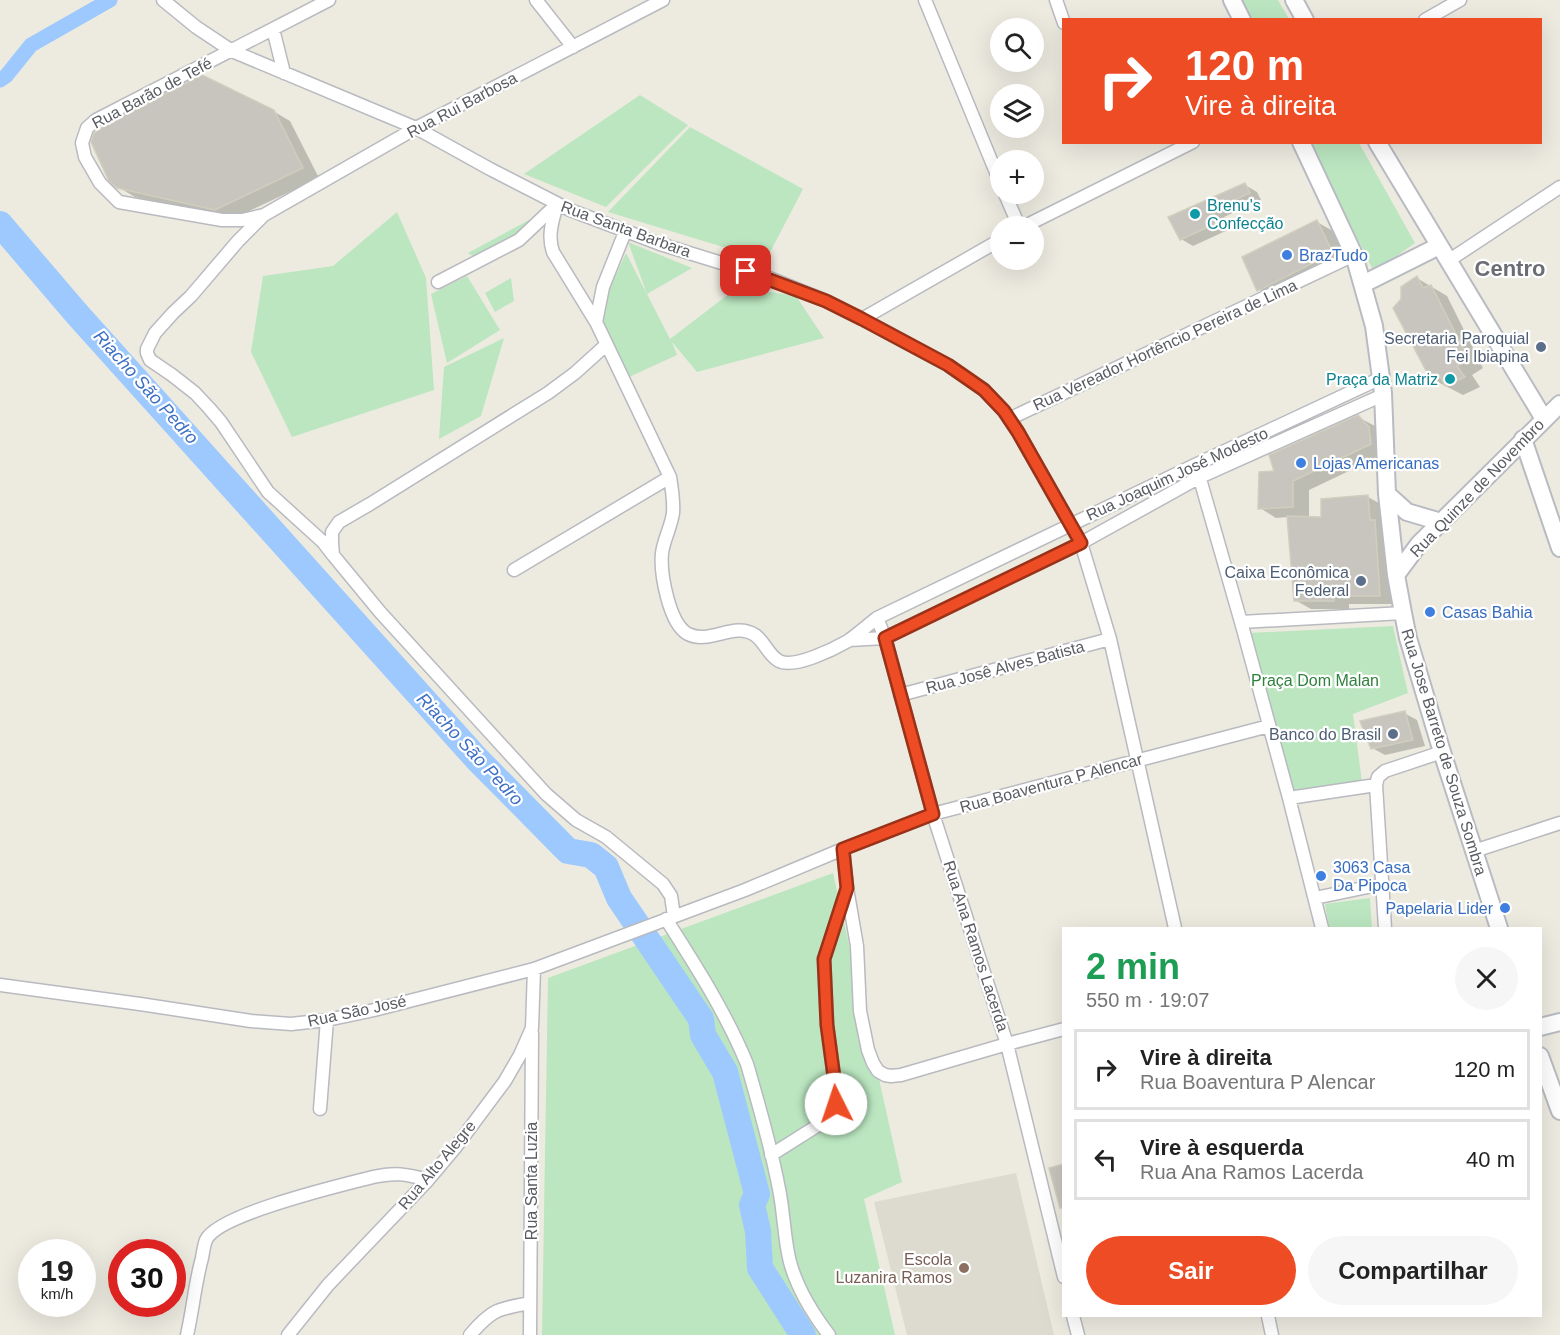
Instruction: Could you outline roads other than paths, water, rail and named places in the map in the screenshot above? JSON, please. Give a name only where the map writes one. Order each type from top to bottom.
[{"type":"main road","points":[[1232,0],[1241,18]]},
{"type":"main road","points":[[1294,0],[1304,18]]},
{"type":"main road","name":"Rua Jose Barreto de Souza Sombra","points":[[1302,144],[1354,255],[1374,326],[1383,395],[1387,494],[1396,575],[1408,638],[1499,927]]},
{"type":"main road","points":[[1378,144],[1544,419]]},
{"type":"main road","points":[[1363,284],[1438,246]]},
{"type":"main road","name":"Rua Quinze de Novembro","points":[[1396,575],[1419,544],[1560,404]]},
{"type":"main road","points":[[1523,439],[1560,548]]},
{"type":"main road","points":[[1387,494],[1407,512],[1441,522]]},
{"type":"main road","points":[[1542,1026],[1560,1022]]},
{"type":"main road","points":[[1542,1062],[1560,1111]]},
{"type":"street","name":"Rua Santa Barbara","points":[[163,0],[196,27],[232,51],[416,128],[570,210],[625,232],[767,278],[826,301],[948,365],[984,390],[1018,432],[1081,543],[1110,639],[1175,927]]},
{"type":"street","name":"Rua Barão de Tefé","points":[[264,215],[242,220],[222,220],[118,202],[100,183],[85,157],[82,143],[87,128],[96,120],[329,0]]},
{"type":"street","points":[[536,0],[573,47]]},
{"type":"street","name":"Rua Rui Barbosa","points":[[264,215],[416,128],[663,0]]},
{"type":"street","points":[[925,0],[990,158]]},
{"type":"street","points":[[1056,0],[1062,18]]},
{"type":"street","points":[[1428,18],[1460,0]]},
{"type":"street","points":[[273,29],[284,73]]},
{"type":"street","points":[[1044,216],[1189,144]]},
{"type":"street","points":[[1448,261],[1560,187]]},
{"type":"street","points":[[438,282],[519,240],[557,204]]},
{"type":"street","points":[[557,204],[550,243],[558,262],[596,322],[670,477],[673,512],[662,554],[666,590],[671,611],[678,625],[688,634],[701,636],[740,629],[752,632],[771,655],[781,663],[797,662],[816,656],[849,640],[885,638]]},
{"type":"street","points":[[264,215],[162,325],[149,344],[147,353],[150,360],[188,387],[209,408],[268,492],[322,542],[380,612],[546,794],[576,820],[606,837],[663,884],[671,896],[670,918],[747,1064],[782,1205],[790,1264],[819,1321],[830,1335]]},
{"type":"street","points":[[596,322],[603,287],[625,232]]},
{"type":"street","points":[[862,319],[990,246]]},
{"type":"street","name":"Rua Vereador Hortêncio Pereira de Lima","points":[[1009,419],[1354,255]]},
{"type":"street","points":[[333,555],[332,532],[339,522],[548,393],[606,345]]},
{"type":"street","name":"Rua Joaquim José Modesto","points":[[885,638],[1081,543],[1198,471],[1381,378]]},
{"type":"street","name":"Rua Joaquim José Modesto","points":[[849,640],[877,618],[1071,524],[1383,395]]},
{"type":"street","points":[[1198,471],[1242,622],[1322,927]]},
{"type":"street","points":[[514,570],[670,477]]},
{"type":"street","points":[[939,588],[948,607]]},
{"type":"street","points":[[1242,622],[1403,613]]},
{"type":"street","name":"Rua Ana Ramos Lacerda","points":[[877,618],[885,638],[933,814],[1007,1044],[1062,1273]]},
{"type":"street","name":"Rua Josê Alves Batista","points":[[900,695],[1110,639]]},
{"type":"street","name":"Rua Boaventura P Alencar","points":[[635,931],[745,890],[933,814],[1269,726]]},
{"type":"street","points":[[1385,927],[1376,785],[1378,777],[1384,771],[1442,752]]},
{"type":"street","points":[[1289,798],[1376,785]]},
{"type":"street","points":[[1474,851],[1560,824]]},
{"type":"street","points":[[843,849],[857,946],[863,1032],[873,1064],[879,1071],[885,1075],[901,1075],[1062,1030]]},
{"type":"street","points":[[1315,898],[1382,884]]},
{"type":"street","points":[[771,1155],[828,1119],[836,1104],[827,1025],[824,959],[847,888]]},
{"type":"street","name":"Rua São José","points":[[0,985],[251,1021],[291,1024],[327,1020],[374,1010],[534,969],[635,931]]},
{"type":"street","name":"Rua Alto Alegre","points":[[288,1335],[328,1285],[428,1180],[505,1081],[532,1028],[534,969]]},
{"type":"street","points":[[320,1109],[327,1020]]},
{"type":"street","name":"Rua Santa Luzia","points":[[530,1335],[532,1028]]},
{"type":"street","points":[[187,1335],[199,1267],[207,1239],[218,1227],[257,1210],[373,1177],[391,1173],[428,1180]]},
{"type":"street","points":[[470,1335],[493,1312],[530,1303]]},
{"type":"street","points":[[1073,1317],[1078,1335]]},
{"type":"street","points":[[1268,1317],[1272,1335]]},
{"type":"waterway","points":[[0,80],[6,76],[31,45],[110,0]]},
{"type":"waterway","name":"Riacho São Pedro","points":[[0,224],[77,314],[477,759],[568,851],[591,855],[606,867],[619,898],[701,1019],[703,1035],[725,1072],[757,1194],[752,1205],[758,1231],[760,1268],[803,1335]]},
{"type":"place","name":"Brenu's Confecção","points":[[1195,214]]},
{"type":"place","name":"BrazTudo","points":[[1287,255]]},
{"type":"place","name":"Secretaria Paroquial Fei Ibiapina","points":[[1541,347]]},
{"type":"place","name":"Praça da Matriz","points":[[1450,379]]},
{"type":"place","name":"Lojas Americanas","points":[[1301,463]]},
{"type":"place","name":"Caixa Econômica Federal","points":[[1361,581]]},
{"type":"place","name":"Casas Bahia","points":[[1430,612]]},
{"type":"place","name":"Banco do Brasil","points":[[1393,734]]},
{"type":"place","name":"3063 Casa Da Pipoca","points":[[1321,876]]},
{"type":"place","name":"Papelaria Lider","points":[[1505,908]]},
{"type":"place","name":"Escola Luzanira Ramos","points":[[964,1268]]},
{"type":"district","name":"Centro","points":[[1510,268]]},
{"type":"park label","name":"Praça Dom Malan","points":[[1315,680]]}]
